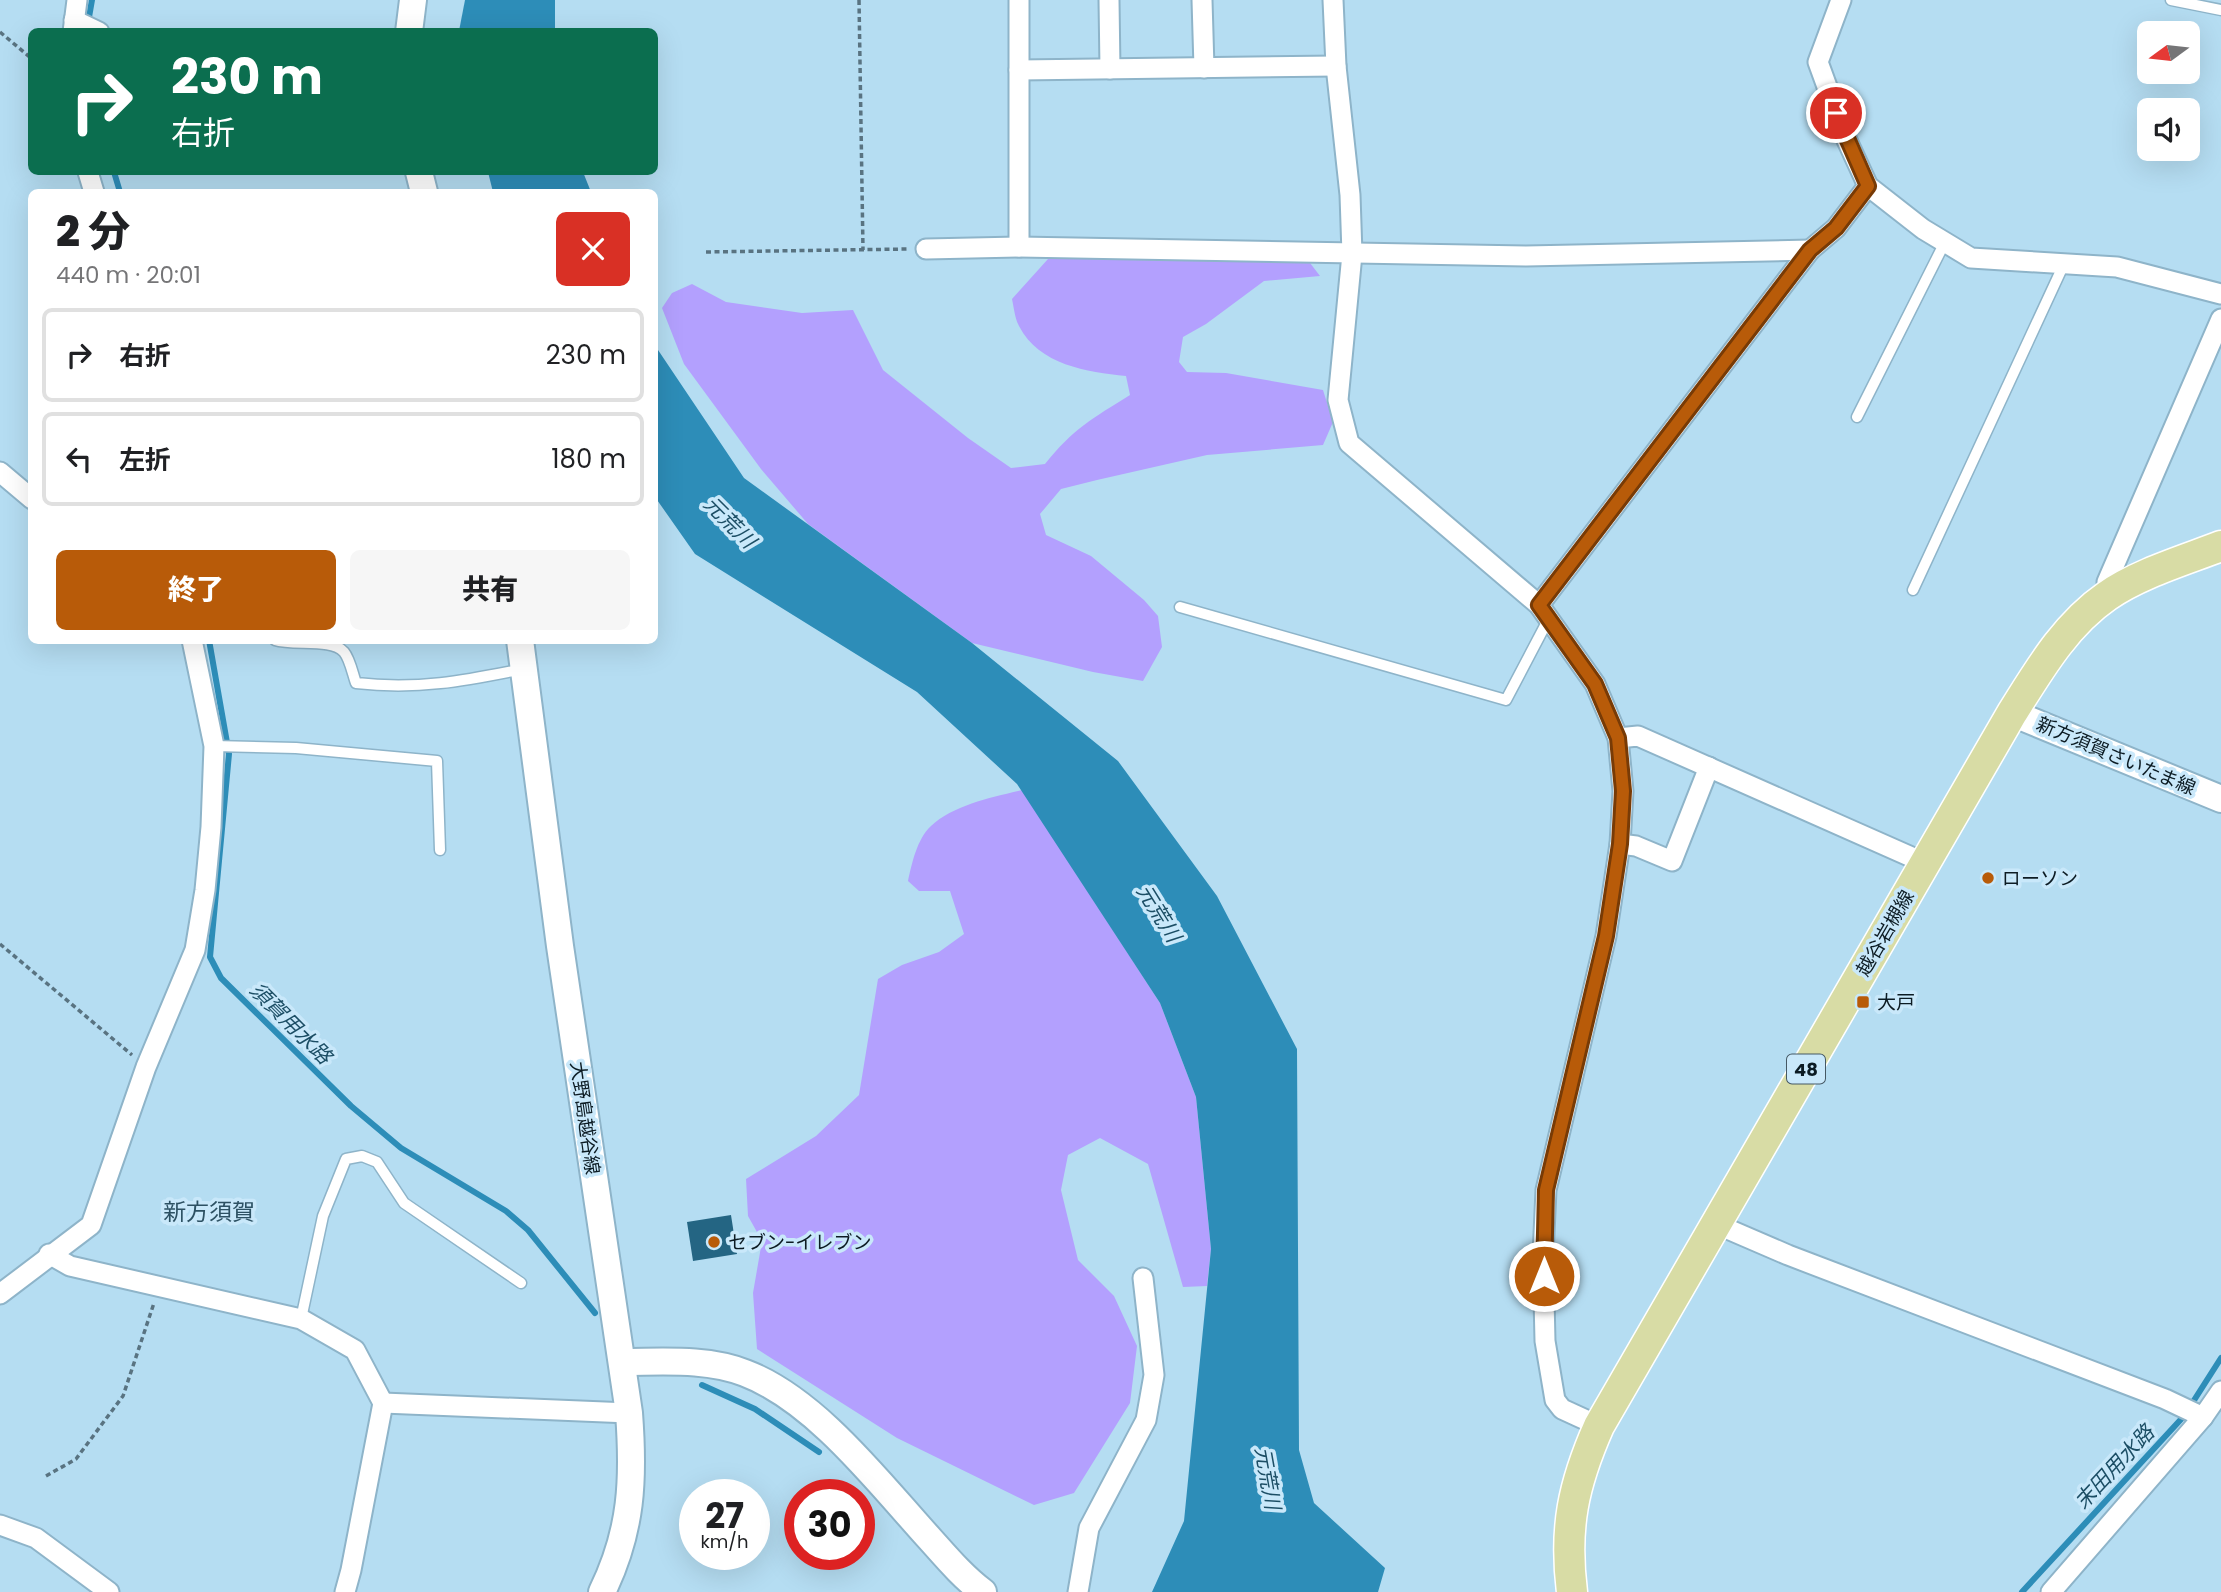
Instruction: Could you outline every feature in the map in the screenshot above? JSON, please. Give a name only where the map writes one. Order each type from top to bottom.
[{"type":"main road","points":[[410,28],[413,0]]},
{"type":"main road","name":"越谷岩槻線","points":[[1572,1592],[1568,1562],[1569,1525],[1584,1459],[1599,1426],[2012,713],[2059,641],[2083,615],[2108,594],[2221,546]]},
{"type":"main road","name":"大野島越谷線","points":[[521,644],[560,946],[629,1413],[632,1458],[627,1525],[611,1575],[602,1592]]},
{"type":"main road","name":"新方須賀さいたま線","points":[[2012,713],[2221,799]]},
{"type":"main road","points":[[623,1362],[713,1364],[743,1372],[779,1388],[815,1416],[954,1566],[984,1592]]},
{"type":"street","points":[[77,0],[85,28]]},
{"type":"street","points":[[1019,247],[1020,0]]},
{"type":"street","points":[[1109,0],[1110,69]]},
{"type":"street","points":[[1202,0],[1204,68]]},
{"type":"street","points":[[1333,0],[1336,66],[1350,195],[1352,254],[1338,400],[1349,443],[1544,612],[1595,684],[1618,738],[1623,791],[1620,844],[1606,936],[1546,1190],[1543,1255],[1545,1341],[1555,1400],[1562,1409],[1599,1426]]},
{"type":"street","points":[[1841,0],[1818,62],[1845,136],[1868,186],[1923,229],[1971,257],[2117,267],[2221,294]]},
{"type":"street","points":[[1019,70],[1336,66]]},
{"type":"street","points":[[1544,612],[1810,250],[1836,228],[1868,186]]},
{"type":"street","points":[[926,248],[1019,247],[1526,256],[1810,250]]},
{"type":"street","points":[[2108,594],[2108,582],[2221,318]]},
{"type":"street","points":[[0,472],[28,496]]},
{"type":"street","points":[[0,1294],[49,1254],[91,1225],[146,1067],[195,950],[205,890],[218,747],[192,644]]},
{"type":"street","points":[[1618,738],[1639,736],[1925,863]]},
{"type":"street","points":[[1620,844],[1636,846],[1672,861],[1709,767]]},
{"type":"street","points":[[1716,1224],[1788,1255],[2165,1399],[2203,1417]]},
{"type":"street","points":[[49,1254],[70,1266],[302,1319],[355,1350],[383,1403],[345,1592]]},
{"type":"street","points":[[1077,1592],[1089,1528],[1146,1420],[1154,1375],[1143,1278]]},
{"type":"street","points":[[2051,1592],[2203,1417],[2221,1391]]},
{"type":"street","points":[[383,1403],[629,1413]]},
{"type":"street","points":[[0,1525],[36,1538],[109,1592]]},
{"type":"lane","points":[[2171,0],[2221,10]]},
{"type":"lane","points":[[1857,417],[1945,242]]},
{"type":"lane","points":[[1913,590],[2064,264]]},
{"type":"lane","points":[[1180,607],[1506,700],[1544,612]]},
{"type":"lane","points":[[330,644],[344,652],[356,683],[388,687],[453,684],[524,669]]},
{"type":"lane","points":[[218,747],[296,748],[437,761],[440,850]]},
{"type":"lane","points":[[302,1319],[323,1216],[346,1159],[362,1156],[377,1162],[404,1203],[521,1283]]},
{"type":"path","points":[[859,0],[863,250]]},
{"type":"path","points":[[0,32],[28,56]]},
{"type":"path","points":[[706,252],[926,248]]},
{"type":"path","points":[[0,944],[146,1067]]},
{"type":"path","points":[[46,1476],[76,1458],[123,1396],[159,1286]]},
{"type":"shaded area","points":[[1048,259],[1307,259],[1320,276],[1264,281],[1206,324],[1183,337],[1179,362],[1187,372],[1226,373],[1323,390],[1333,422],[1323,445],[1207,455],[1097,480],[1061,489],[1040,514],[1046,535],[1091,556],[1144,600],[1158,616],[1162,647],[1143,681],[972,643],[808,524],[761,469],[684,364],[662,308],[672,293],[692,284],[726,302],[802,313],[853,310],[883,370],[968,438],[1011,468],[1045,464],[1074,433],[1130,395],[1126,376],[1080,369],[1051,358],[1028,339],[1019,326],[1012,299]]},
{"type":"shaded area","points":[[1022,790],[1160,1003],[1196,1097],[1211,1249],[1207,1286],[1183,1287],[1148,1164],[1100,1138],[1068,1155],[1061,1190],[1078,1260],[1114,1296],[1137,1346],[1130,1403],[1074,1493],[1034,1505],[897,1438],[757,1349],[753,1293],[762,1241],[748,1216],[746,1179],[816,1136],[859,1095],[878,979],[902,965],[939,952],[964,934],[950,891],[919,891],[908,881],[916,852],[926,831],[940,819],[962,807]]},
{"type":"water","points":[[465,0],[555,0],[555,28],[460,28]]},
{"type":"water","points":[[489,175],[584,175],[590,189],[492,189]]},
{"type":"water","name":"元荒川","points":[[658,350],[744,478],[972,643],[1118,761],[1217,896],[1297,1049],[1299,1450],[1314,1503],[1385,1568],[1378,1592],[1152,1592],[1184,1521],[1211,1249],[1196,1097],[1160,1003],[1017,784],[917,692],[695,554],[658,501]]},
{"type":"building","points":[[731,1215],[737,1254],[693,1261],[687,1222]]},
{"type":"waterway","name":"須賀用水路","points":[[88,23],[92,0]]},
{"type":"waterway","name":"須賀用水路","points":[[115,175],[119,189]]},
{"type":"waterway","name":"須賀用水路","points":[[210,644],[229,754],[210,957],[221,978],[351,1106],[401,1148],[506,1211],[528,1230],[595,1313]]},
{"type":"waterway","name":"末田用水路","points":[[2022,1592],[2184,1416],[2221,1358]]},
{"type":"waterway","name":"須賀用水路","points":[[702,1385],[755,1409],[819,1452]]},
{"type":"place","name":"ローソン","points":[[1988,878]]},
{"type":"place","name":"大戸","points":[[1863,1002]]},
{"type":"place","name":"セブン-イレブン","points":[[714,1242]]},
{"type":"district","name":"新方須賀","points":[[209,1212]]},
{"type":"route","points":[[1544,1276],[1546,1190],[1606,936],[1620,844],[1623,791],[1618,738],[1595,684],[1539,605],[1810,250],[1836,228],[1868,186],[1836,113]]}]
